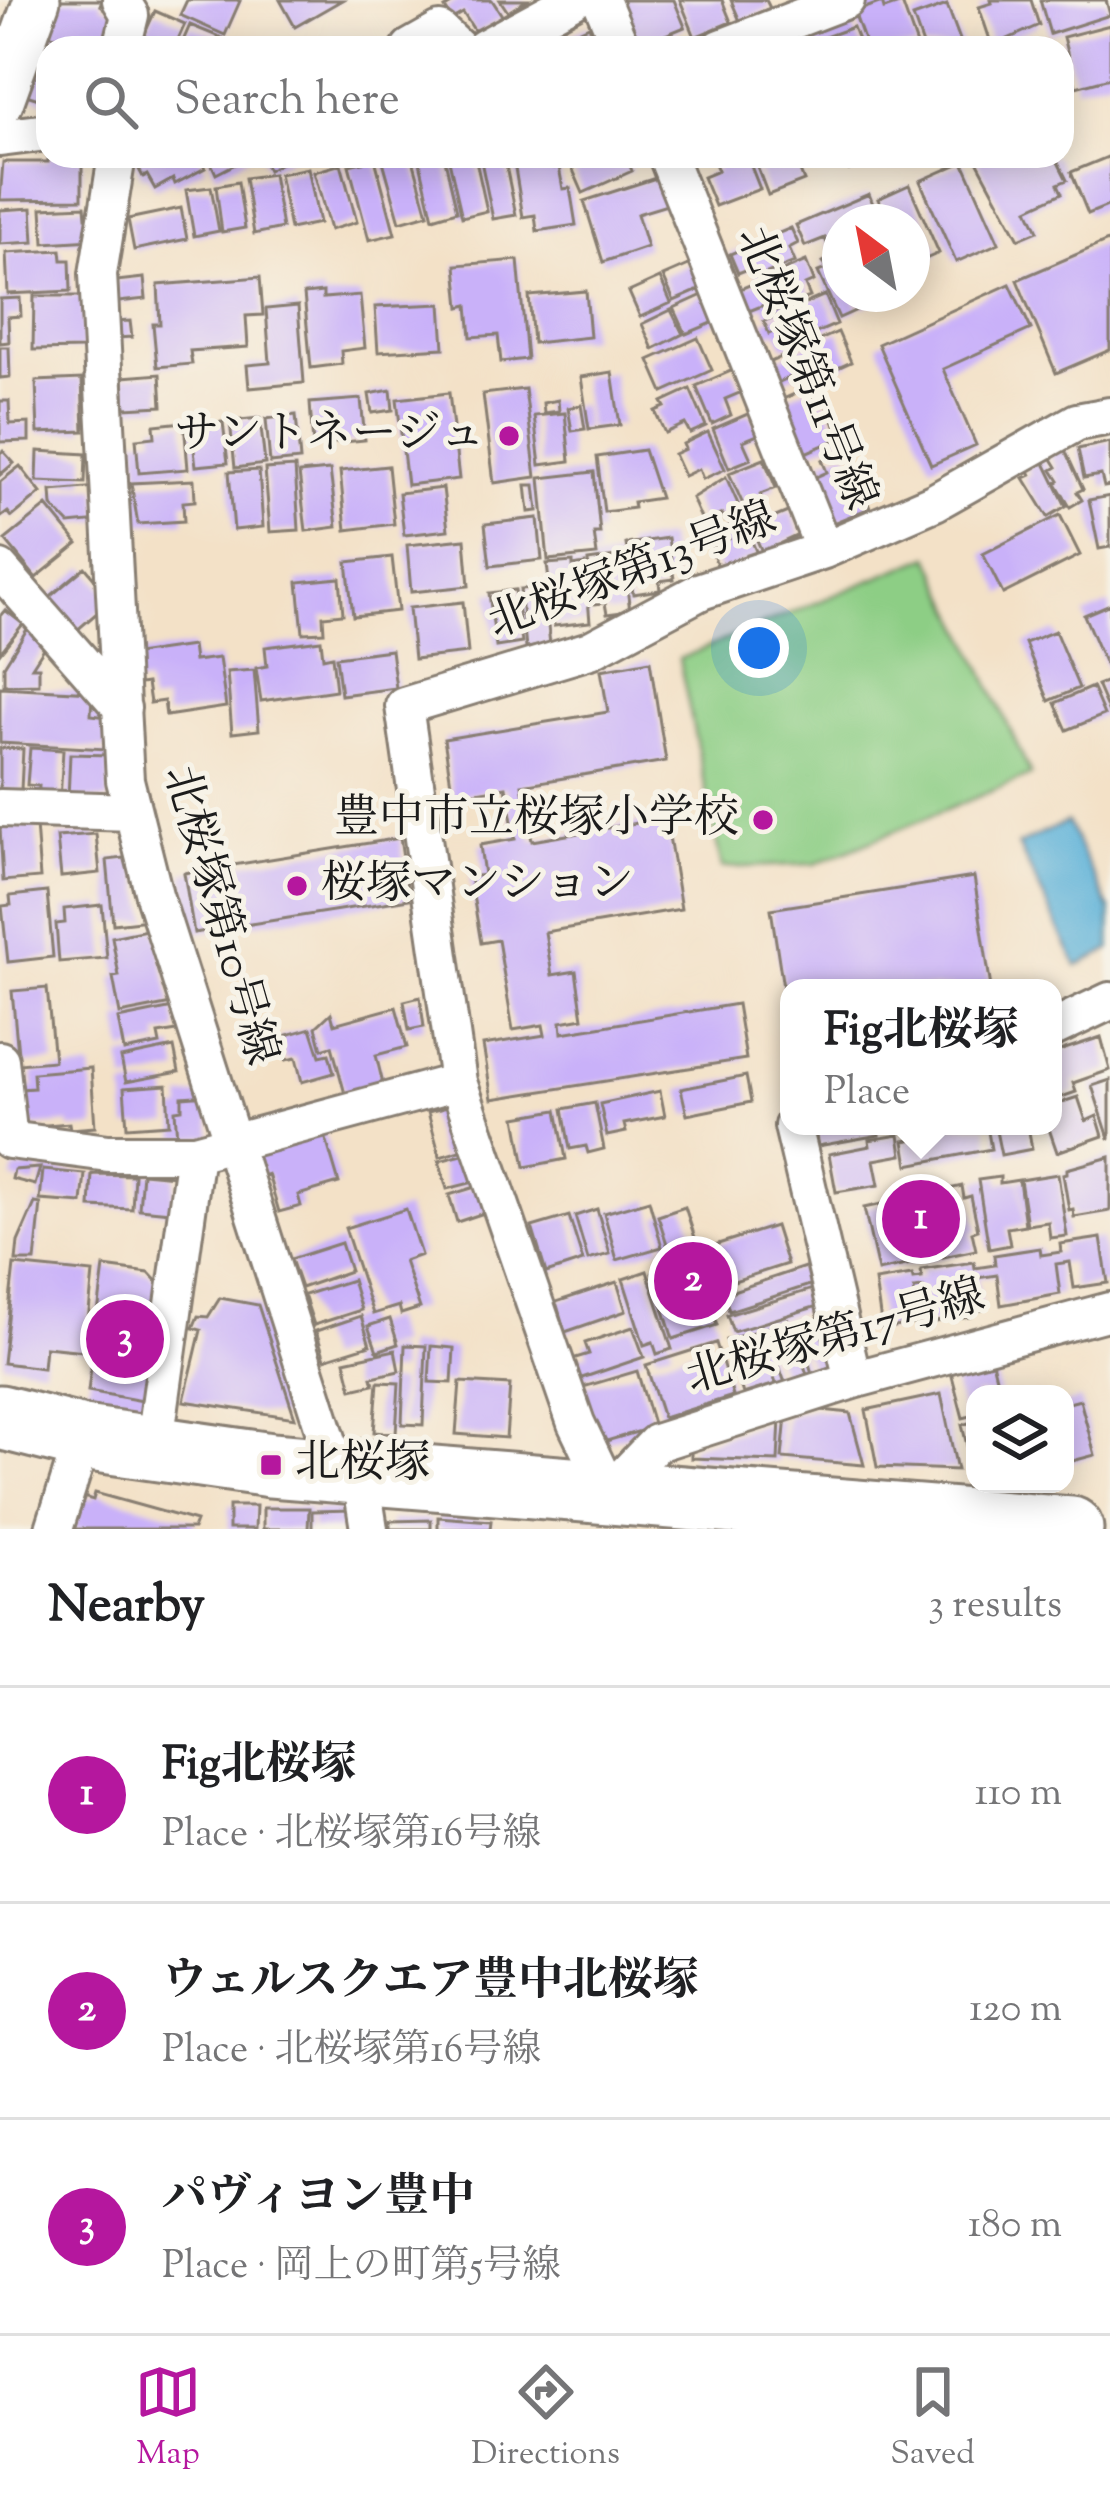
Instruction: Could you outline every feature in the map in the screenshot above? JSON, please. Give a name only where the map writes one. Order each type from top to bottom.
[{"type":"highway","points":[[0,1417],[82,1438],[356,1490],[609,1492],[1071,1529]]},
{"type":"street","points":[[0,103],[37,0]]},
{"type":"street","points":[[506,36],[573,0]]},
{"type":"street","points":[[601,0],[616,36]]},
{"type":"street","points":[[753,36],[846,0]]},
{"type":"street","points":[[0,138],[36,134]]},
{"type":"street","name":"北桜塚第10号線","points":[[115,168],[98,274],[125,780],[154,895],[234,1143],[356,1490]]},
{"type":"street","name":"北桜塚第11号線","points":[[672,168],[824,550]]},
{"type":"street","name":"北桜塚第13号線","points":[[609,1492],[576,1423],[458,1082],[404,706],[590,650],[701,591],[824,550],[935,502],[1077,422],[1110,416]]},
{"type":"street","points":[[0,569],[122,708]]},
{"type":"street","points":[[0,808],[133,812]]},
{"type":"street","points":[[1062,1024],[1110,1001]]},
{"type":"street","points":[[0,1060],[9,1139],[108,1153],[195,1153],[458,1082]]},
{"type":"street","points":[[795,1135],[853,1380]]},
{"type":"street","points":[[154,1449],[195,1153]]},
{"type":"street","name":"北桜塚第17号線","points":[[609,1492],[656,1442],[853,1380],[1110,1311]]},
{"type":"street","points":[[54,1529],[82,1438]]},
{"type":"green space","points":[[930,556],[1031,775],[815,864],[722,868],[679,659]]},
{"type":"water","points":[[1067,822],[1110,910],[1110,950],[1077,966],[1018,845]]},
{"type":"building","points":[[61,0],[102,0],[100,5],[116,12],[107,36],[49,34]]},
{"type":"building","points":[[187,0],[240,1],[225,35],[180,15]]},
{"type":"building","points":[[280,0],[342,0],[295,27]]},
{"type":"building","points":[[458,0],[492,0],[503,17],[476,33],[463,13],[452,19],[445,8]]},
{"type":"building","points":[[500,0],[527,0],[508,12]]},
{"type":"building","points":[[617,0],[674,0],[685,27],[663,36],[632,36]]},
{"type":"building","points":[[680,0],[722,0],[731,22],[695,36]]},
{"type":"building","points":[[731,0],[766,0],[770,8],[740,21]]},
{"type":"building","points":[[1031,0],[1039,25],[1014,36],[989,36],[979,7]]},
{"type":"building","points":[[1040,0],[1106,0],[1110,15],[1050,34]]},
{"type":"building","points":[[882,2],[884,9],[902,3],[914,36],[863,36],[854,12]]},
{"type":"building","points":[[947,5],[959,36],[920,36],[913,17]]},
{"type":"building","points":[[155,11],[185,24],[180,36],[144,36]]},
{"type":"building","points":[[190,25],[217,36],[185,36]]},
{"type":"building","points":[[1110,25],[1110,78],[1076,87],[1074,36],[1067,36]]},
{"type":"building","points":[[589,26],[593,36],[567,36]]},
{"type":"building","points":[[853,27],[856,36],[828,36]]},
{"type":"building","points":[[559,28],[562,36],[541,35]]},
{"type":"building","points":[[36,65],[36,98],[26,95]]},
{"type":"building","points":[[1110,156],[1110,205],[1088,214],[1071,172]]},
{"type":"building","points":[[3,162],[82,168],[82,199],[0,200]]},
{"type":"building","points":[[138,168],[205,168],[155,189],[147,175],[143,177]]},
{"type":"building","points":[[308,168],[319,223],[290,229],[279,174]]},
{"type":"building","points":[[342,168],[357,222],[330,230],[314,172]]},
{"type":"building","points":[[350,168],[377,168],[395,234],[369,240]]},
{"type":"building","points":[[385,168],[415,168],[428,214],[400,222]]},
{"type":"building","points":[[421,168],[447,168],[457,211],[433,218]]},
{"type":"building","points":[[451,168],[478,168],[487,211],[462,217]]},
{"type":"building","points":[[482,168],[506,168],[516,215],[493,219]]},
{"type":"building","points":[[515,168],[559,168],[563,189],[570,188],[576,225],[537,231],[535,215],[523,217]]},
{"type":"building","points":[[572,168],[631,168],[632,171],[583,193]]},
{"type":"building","points":[[752,168],[760,189],[715,206],[703,177]]},
{"type":"building","points":[[758,168],[799,168],[804,181],[768,195]]},
{"type":"building","points":[[949,168],[966,168],[999,243],[956,262],[920,181]]},
{"type":"building","points":[[981,168],[1061,168],[1067,180],[1058,184],[1062,193],[1028,209],[1038,231],[1019,239]]},
{"type":"building","points":[[273,174],[282,228],[254,234],[245,178]]},
{"type":"building","points":[[659,177],[667,205],[637,214],[647,247],[603,262],[584,201]]},
{"type":"building","points":[[238,182],[245,228],[222,232],[216,186]]},
{"type":"building","points":[[909,185],[917,204],[880,204],[878,199]]},
{"type":"building","points":[[211,187],[219,231],[194,236],[186,190]]},
{"type":"building","points":[[869,194],[873,204],[845,204]]},
{"type":"building","points":[[85,206],[86,217],[92,217],[93,240],[44,243],[42,208]]},
{"type":"building","points":[[32,208],[34,242],[0,244],[0,210]]},
{"type":"building","points":[[181,208],[187,239],[134,250],[128,219]]},
{"type":"building","points":[[822,214],[822,239],[805,246],[796,225]]},
{"type":"building","points":[[791,228],[798,243],[789,248],[795,262],[757,277],[753,267],[738,273],[730,254]]},
{"type":"building","points":[[930,233],[939,253],[930,257]]},
{"type":"building","points":[[1110,240],[1110,350],[1056,373],[1017,280]]},
{"type":"building","points":[[61,250],[62,260],[70,260],[71,291],[8,294],[6,253]]},
{"type":"building","points":[[518,260],[527,359],[501,362],[498,335],[471,337],[468,305],[460,307],[456,265]]},
{"type":"building","points":[[806,261],[814,281],[805,285],[810,297],[768,314],[764,305],[749,311],[740,289]]},
{"type":"building","points":[[693,263],[704,288],[674,301],[663,276]]},
{"type":"building","points":[[260,277],[263,315],[246,316],[248,347],[190,351],[192,364],[157,367],[153,324],[160,324],[158,285]]},
{"type":"building","points":[[144,278],[146,299],[118,302],[116,281]]},
{"type":"building","points":[[660,278],[671,303],[640,317],[629,292]]},
{"type":"building","points":[[1010,284],[1031,329],[943,369],[976,445],[931,465],[878,344]]},
{"type":"building","points":[[586,291],[590,337],[533,343],[529,296]]},
{"type":"building","points":[[323,292],[323,298],[360,295],[365,348],[341,351],[342,364],[311,368],[304,294]]},
{"type":"building","points":[[705,294],[717,321],[686,334],[674,308]]},
{"type":"building","points":[[34,296],[82,296],[83,349],[33,350]]},
{"type":"building","points":[[822,296],[822,312],[832,312],[837,324],[784,347],[777,330],[769,334],[764,321]]},
{"type":"building","points":[[20,298],[21,316],[8,317],[9,342],[0,343],[0,299]]},
{"type":"building","points":[[441,304],[444,348],[378,352],[375,307]]},
{"type":"building","points":[[298,306],[304,383],[249,388],[247,365],[270,363],[266,309]]},
{"type":"building","points":[[671,310],[683,334],[653,349],[642,324]]},
{"type":"building","points":[[130,321],[132,337],[117,338],[115,322]]},
{"type":"building","points":[[838,332],[851,362],[804,383],[799,373],[775,384],[766,364]]},
{"type":"building","points":[[698,338],[712,370],[663,392],[649,360]]},
{"type":"building","points":[[0,347],[9,347],[10,377],[0,378]]},
{"type":"building","points":[[733,370],[742,392],[725,399],[731,415],[712,424],[696,386]]},
{"type":"building","points":[[612,372],[620,425],[589,429],[581,377]]},
{"type":"building","points":[[160,374],[162,406],[125,408],[123,377]]},
{"type":"building","points":[[82,379],[84,431],[38,433],[36,381]]},
{"type":"building","points":[[808,388],[815,405],[825,401],[840,438],[803,454],[781,400]]},
{"type":"building","name":"サントネージュ","points":[[525,389],[536,477],[494,483],[483,394]]},
{"type":"building","points":[[690,389],[706,426],[690,433],[685,424],[665,433],[655,411],[665,407],[662,402]]},
{"type":"building","points":[[391,390],[393,410],[372,413],[369,394]]},
{"type":"building","points":[[449,393],[459,479],[407,485],[397,399]]},
{"type":"building","points":[[361,399],[365,440],[313,445],[310,403]]},
{"type":"building","points":[[558,400],[559,411],[544,413],[543,403]]},
{"type":"building","points":[[0,401],[9,401],[10,424],[29,423],[29,441],[0,442]]},
{"type":"building","points":[[581,405],[585,429],[572,431],[568,408]]},
{"type":"building","points":[[565,413],[570,461],[540,465],[534,416]]},
{"type":"building","points":[[750,413],[760,434],[743,441],[751,459],[729,468],[713,429]]},
{"type":"building","points":[[296,415],[300,460],[270,463],[266,419]]},
{"type":"building","points":[[260,418],[265,464],[235,468],[230,421]]},
{"type":"building","points":[[184,422],[188,469],[139,473],[136,439],[155,437],[154,425]]},
{"type":"building","points":[[223,422],[228,463],[196,466],[191,425]]},
{"type":"building","points":[[708,432],[725,469],[703,479],[699,469],[684,476],[674,454]]},
{"type":"building","points":[[1110,442],[1110,486],[1104,487],[1101,475],[1084,478],[1078,449]]},
{"type":"building","points":[[1063,446],[1083,489],[1077,492],[1082,500],[1070,507],[1056,483],[1052,470],[1057,467],[1049,454]]},
{"type":"building","points":[[644,450],[660,498],[604,512],[597,457]]},
{"type":"building","points":[[38,451],[86,454],[85,483],[37,481]]},
{"type":"building","points":[[847,451],[870,508],[833,523],[814,478],[827,472],[822,460]]},
{"type":"building","points":[[0,453],[14,463],[0,475]]},
{"type":"building","points":[[1042,457],[1066,506],[1048,517],[1024,478],[1031,475],[1027,467]]},
{"type":"building","points":[[764,459],[776,488],[760,494],[764,504],[746,511],[729,473]]},
{"type":"building","points":[[20,466],[41,493],[12,517],[8,512],[0,518],[0,482]]},
{"type":"building","points":[[388,466],[394,524],[346,530],[340,471]]},
{"type":"building","points":[[295,467],[299,530],[270,532],[265,469]]},
{"type":"building","points":[[259,470],[263,527],[234,530],[229,472]]},
{"type":"building","points":[[330,470],[337,527],[306,531],[299,473]]},
{"type":"building","points":[[594,472],[600,533],[594,533],[597,555],[548,560],[540,478]]},
{"type":"building","points":[[726,477],[742,513],[725,521],[722,514],[703,523],[692,498]]},
{"type":"building","points":[[194,480],[195,501],[183,502],[184,521],[138,524],[131,483]]},
{"type":"building","points":[[526,485],[535,485],[538,511],[529,512]]},
{"type":"building","points":[[97,487],[100,521],[69,524],[52,506],[51,491]]},
{"type":"building","points":[[443,488],[448,530],[404,535],[399,493]]},
{"type":"building","points":[[1110,496],[1110,547],[1099,549],[1089,500]]},
{"type":"building","points":[[47,506],[78,544],[36,578],[5,540]]},
{"type":"building","points":[[766,508],[771,519],[790,511],[800,534],[765,558],[746,516]]},
{"type":"building","points":[[1060,515],[1080,555],[1003,594],[983,554]]},
{"type":"building","points":[[538,518],[542,560],[490,566],[485,524]]},
{"type":"building","points":[[743,520],[758,556],[720,572],[710,547],[729,539],[724,528]]},
{"type":"building","points":[[668,538],[674,579],[659,581],[660,590],[633,594],[626,544]]},
{"type":"building","points":[[465,539],[469,586],[411,592],[407,545]]},
{"type":"building","points":[[623,556],[630,611],[607,614],[605,603],[594,604],[588,561]]},
{"type":"building","points":[[392,557],[398,611],[353,616],[347,562]]},
{"type":"building","points":[[573,562],[573,566],[585,564],[590,622],[554,626],[547,564]]},
{"type":"building","points":[[85,567],[105,591],[106,605],[75,632],[46,600]]},
{"type":"building","points":[[340,578],[343,614],[323,616],[324,632],[303,633],[298,582]]},
{"type":"building","points":[[544,587],[550,645],[526,648],[520,589]]},
{"type":"building","points":[[515,590],[522,643],[496,647],[489,593]]},
{"type":"building","points":[[463,602],[468,653],[414,659],[409,608]]},
{"type":"building","points":[[1110,604],[1110,676],[1084,615]]},
{"type":"building","points":[[5,610],[23,624],[0,653],[0,616]]},
{"type":"building","points":[[31,623],[48,642],[32,667],[39,667],[39,684],[4,685],[4,666]]},
{"type":"building","points":[[1055,631],[1079,688],[1049,701],[1025,643]]},
{"type":"building","points":[[321,640],[323,658],[332,656],[336,690],[261,701],[256,668],[267,666],[265,647]]},
{"type":"building","points":[[192,646],[194,661],[219,658],[226,707],[166,716],[164,701],[150,703],[147,683],[133,685],[129,655]]},
{"type":"building","points":[[391,650],[396,688],[341,695],[336,657]]},
{"type":"building","points":[[650,661],[666,761],[522,785],[532,841],[666,818],[681,909],[545,932],[552,975],[576,971],[583,1018],[561,1022],[562,1033],[737,1004],[746,1059],[492,1099],[483,1045],[545,1035],[543,1025],[513,1030],[498,940],[481,943],[470,877],[484,875],[480,845],[515,839],[506,787],[453,796],[444,739],[608,712],[601,670]]},
{"type":"building","points":[[254,670],[259,730],[232,733],[227,672]]},
{"type":"building","points":[[1110,680],[1110,715],[1097,685]]},
{"type":"building","points":[[0,687],[92,692],[91,715],[108,717],[106,749],[0,743]]},
{"type":"building","points":[[1092,687],[1104,715],[1067,730],[1055,703]]},
{"type":"building","points":[[0,748],[23,749],[21,790],[0,789]]},
{"type":"building","points":[[30,748],[63,750],[60,801],[38,800],[39,786],[27,785]]},
{"type":"building","points":[[70,754],[110,755],[108,800],[68,798]]},
{"type":"building","points":[[36,825],[40,878],[3,881],[0,827]]},
{"type":"building","points":[[96,834],[100,873],[61,877],[57,837]]},
{"type":"building","name":"桜塚マンション","points":[[400,838],[409,899],[194,933],[184,873]]},
{"type":"building","points":[[133,857],[149,920],[113,924],[107,860]]},
{"type":"building","points":[[974,877],[990,979],[782,979],[771,909]]},
{"type":"building","points":[[47,892],[53,957],[8,962],[2,906],[11,905],[10,896]]},
{"type":"building","points":[[102,905],[107,958],[59,962],[56,924],[65,923],[64,909]]},
{"type":"building","points":[[156,928],[171,1004],[120,1014],[112,937]]},
{"type":"building","points":[[47,988],[54,1061],[19,1064],[12,991]]},
{"type":"building","points":[[420,997],[424,1027],[409,1030],[404,1001]]},
{"type":"building","points":[[396,1007],[407,1047],[376,1055],[383,1084],[345,1094],[332,1046],[322,1049],[316,1027],[331,1013],[334,1024]]},
{"type":"building","points":[[173,1008],[177,1031],[158,1034],[160,1044],[124,1051],[118,1019]]},
{"type":"building","points":[[311,1028],[320,1056],[329,1054],[334,1073],[302,1082],[296,1058],[286,1060],[280,1037]]},
{"type":"building","points":[[1101,1037],[1110,1070],[1073,1083],[1076,1092],[1062,1097],[1062,1050]]},
{"type":"building","points":[[174,1047],[179,1072],[126,1082],[121,1058]]},
{"type":"building","points":[[91,1068],[95,1127],[70,1129],[69,1123],[23,1127],[20,1089],[34,1088],[33,1073]]},
{"type":"building","points":[[746,1076],[751,1102],[687,1115],[681,1089]]},
{"type":"building","points":[[1110,1080],[1110,1138],[1109,1138],[1092,1086]]},
{"type":"building","points":[[167,1085],[169,1124],[127,1127],[124,1088]]},
{"type":"building","points":[[660,1091],[665,1116],[624,1124],[626,1132],[607,1136],[600,1104]]},
{"type":"building","points":[[208,1095],[211,1136],[177,1139],[175,1110],[182,1109],[182,1097]]},
{"type":"building","points":[[1078,1097],[1086,1121],[1097,1116],[1103,1136],[1057,1152],[1051,1135],[1062,1135],[1062,1102]]},
{"type":"building","points":[[595,1103],[604,1149],[588,1153],[586,1146],[570,1149],[563,1109]]},
{"type":"building","points":[[459,1104],[471,1148],[440,1157],[428,1112]]},
{"type":"building","points":[[557,1110],[566,1159],[525,1167],[516,1117]]},
{"type":"building","points":[[323,1129],[339,1183],[298,1195],[301,1206],[279,1212],[268,1174],[263,1176],[259,1164],[254,1165],[249,1150]]},
{"type":"building","points":[[816,1135],[879,1135],[818,1146]]},
{"type":"building","points":[[899,1135],[902,1155],[874,1160],[879,1185],[836,1192],[829,1154]]},
{"type":"building","points":[[989,1135],[991,1149],[908,1165],[904,1141]]},
{"type":"building","points":[[997,1135],[1030,1135],[1032,1149],[1001,1155]]},
{"type":"building","points":[[474,1152],[482,1180],[447,1189],[439,1161]]},
{"type":"building","points":[[1110,1157],[1110,1211],[1074,1217],[1063,1174]]},
{"type":"building","points":[[40,1168],[35,1185],[12,1179],[14,1170]]},
{"type":"building","points":[[43,1170],[85,1174],[82,1203],[40,1200]]},
{"type":"building","points":[[142,1173],[175,1176],[171,1212],[139,1209]]},
{"type":"building","points":[[92,1174],[134,1175],[132,1209],[90,1207]]},
{"type":"building","points":[[1058,1174],[1067,1236],[1050,1238],[1048,1222],[1027,1225],[1020,1180]]},
{"type":"building","points":[[1000,1177],[1000,1183],[1019,1180],[1025,1225],[1007,1228],[1010,1245],[989,1249],[978,1180]]},
{"type":"building","points":[[485,1184],[493,1210],[457,1222],[449,1195]]},
{"type":"building","points":[[962,1186],[964,1198],[971,1196],[978,1230],[972,1232],[976,1250],[878,1271],[864,1208]]},
{"type":"building","points":[[649,1200],[662,1247],[617,1260],[604,1213]]},
{"type":"building","points":[[35,1203],[41,1204],[35,1261],[16,1261],[18,1242]]},
{"type":"building","points":[[685,1207],[699,1250],[775,1226],[787,1264],[706,1290],[717,1325],[673,1339],[652,1273],[674,1266],[658,1216]]},
{"type":"building","points":[[406,1209],[421,1255],[404,1261],[420,1308],[401,1314],[399,1306],[373,1314],[345,1228]]},
{"type":"building","points":[[597,1209],[610,1254],[588,1260],[575,1216]]},
{"type":"building","points":[[569,1216],[583,1261],[546,1273],[532,1227]]},
{"type":"building","points":[[1101,1238],[1108,1283],[1074,1288],[1070,1262],[1056,1264],[1060,1294],[1001,1305],[997,1275],[977,1278],[982,1310],[969,1312],[970,1317],[928,1323],[923,1288],[914,1289],[919,1323],[882,1329],[875,1281],[912,1275],[922,1278],[921,1270],[974,1262],[975,1268],[995,1265],[994,1255],[1040,1248],[1041,1255],[1061,1252],[1060,1244]]},
{"type":"building","points":[[341,1243],[350,1271],[301,1288],[291,1259]]},
{"type":"building","points":[[14,1265],[93,1273],[85,1351],[45,1347],[43,1368],[3,1363]]},
{"type":"building","points":[[808,1266],[813,1284],[729,1311],[724,1294]]},
{"type":"building","points":[[104,1267],[149,1273],[162,1287],[148,1402],[88,1391]]},
{"type":"building","points":[[647,1271],[672,1349],[657,1354],[653,1342],[644,1345],[623,1279]]},
{"type":"building","points":[[352,1280],[361,1310],[314,1325],[304,1295]]},
{"type":"building","points":[[617,1282],[626,1311],[565,1332],[556,1302]]},
{"type":"building","points":[[816,1288],[821,1305],[733,1332],[727,1315]]},
{"type":"building","points":[[220,1298],[258,1305],[295,1418],[184,1401],[201,1330],[193,1328],[198,1316],[208,1317]]},
{"type":"building","points":[[361,1316],[370,1345],[325,1359],[316,1331]]},
{"type":"building","points":[[390,1319],[398,1344],[377,1351],[368,1326]]},
{"type":"building","points":[[788,1320],[807,1374],[785,1383],[766,1328]]},
{"type":"building","points":[[822,1326],[834,1366],[812,1373],[799,1333]]},
{"type":"building","points":[[633,1327],[644,1357],[579,1379],[572,1359],[589,1354],[585,1343]]},
{"type":"building","points":[[759,1330],[776,1384],[743,1394],[726,1340]]},
{"type":"building","points":[[716,1343],[733,1396],[663,1418],[646,1365]]},
{"type":"building","points":[[405,1345],[426,1346],[423,1425],[402,1424]]},
{"type":"building","points":[[431,1346],[454,1348],[452,1383],[429,1382]]},
{"type":"building","points":[[395,1350],[399,1371],[372,1377],[374,1384],[352,1389],[345,1361]]},
{"type":"building","points":[[992,1361],[998,1385],[966,1385],[963,1418],[951,1372]]},
{"type":"building","points":[[637,1371],[654,1427],[600,1443],[583,1387]]},
{"type":"building","points":[[378,1382],[399,1383],[396,1434],[374,1432]]},
{"type":"building","points":[[460,1382],[510,1385],[506,1438],[456,1434]]},
{"type":"building","points":[[941,1394],[957,1470],[877,1467],[866,1410]]},
{"type":"building","points":[[1080,1400],[1095,1455],[1074,1461],[1074,1402]]},
{"type":"building","points":[[812,1409],[850,1413],[864,1465],[782,1458],[786,1416]]},
{"type":"building","points":[[780,1418],[778,1461],[691,1458],[691,1447]]},
{"type":"building","points":[[95,1493],[196,1521],[193,1529],[74,1529],[83,1497],[93,1500]]},
{"type":"building","points":[[229,1506],[256,1506],[255,1529],[229,1529]]},
{"type":"building","points":[[263,1508],[309,1508],[308,1529],[263,1529]]},
{"type":"building","points":[[354,1510],[355,1529],[312,1529],[312,1511]]},
{"type":"building","points":[[438,1517],[491,1521],[490,1529],[438,1529]]},
{"type":"building","points":[[431,1520],[431,1529],[390,1529],[390,1521]]},
{"type":"place","name":"サントネージュ","points":[[509,436]]},
{"type":"place","name":"豊中市立桜塚小学校","points":[[763,820]]},
{"type":"place","name":"桜塚マンション","points":[[297,886]]},
{"type":"place","name":"Fig北桜塚","points":[[921,1219]]},
{"type":"place","name":"ウェルスクエア豊中北桜塚","points":[[693,1281]]},
{"type":"place","name":"パヴィヨン豊中","points":[[125,1339]]},
{"type":"place","name":"北桜塚","points":[[271,1465]]}]
